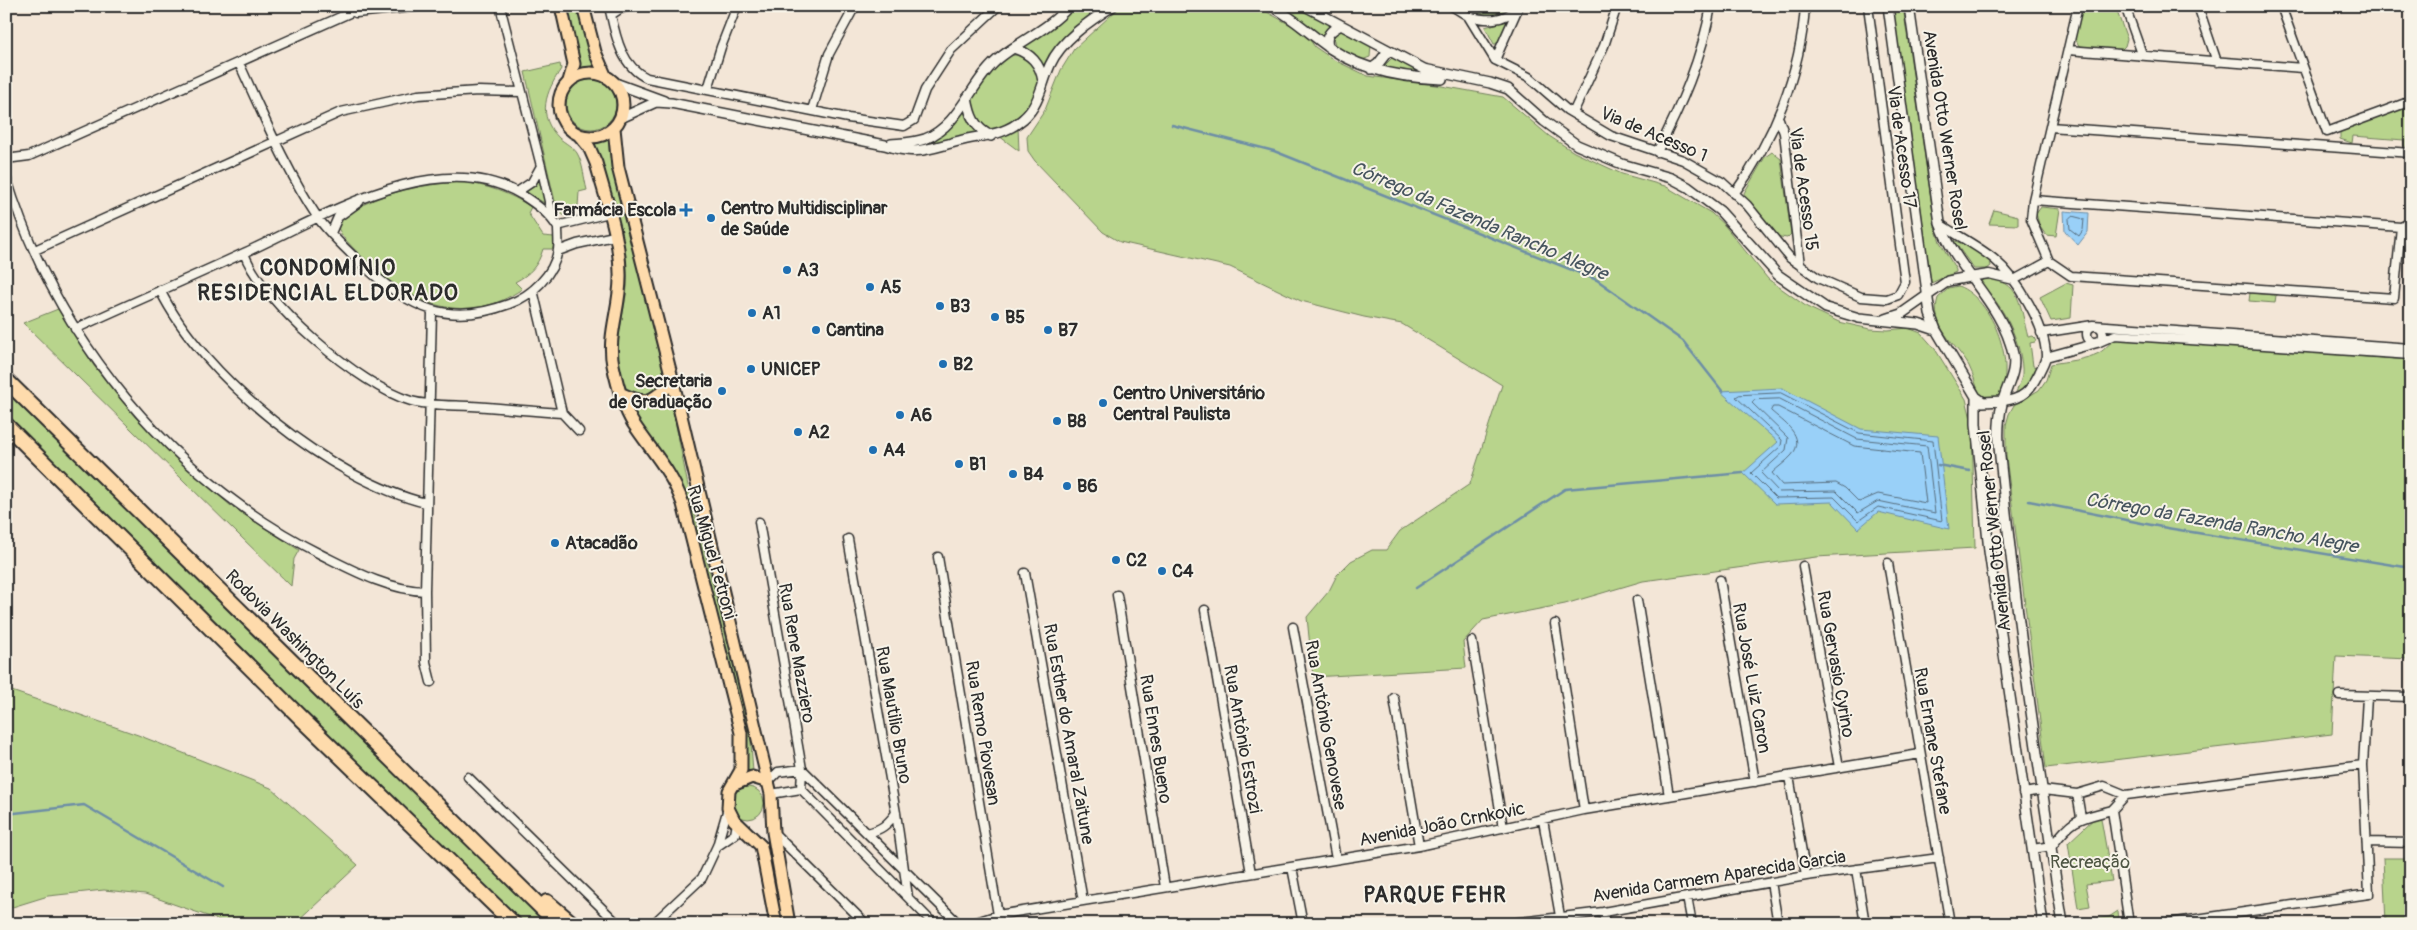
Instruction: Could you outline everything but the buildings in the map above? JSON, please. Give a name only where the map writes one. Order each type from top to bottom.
[{"type":"highway","name":"Rodovia Washington Luís","points":[[6,380],[558,924]]},
{"type":"highway","points":[[6,425],[296,714],[514,924]]},
{"type":"highway","points":[[478,846],[574,924]]},
{"type":"highway","points":[[455,866],[505,924]]},
{"type":"main road","points":[[561,6],[574,64],[569,81],[562,91],[560,110],[568,127],[578,134],[597,136],[614,128],[621,118],[624,106],[622,93],[615,83],[605,75],[592,72],[580,74],[569,81]]},
{"type":"main road","points":[[583,6],[595,52],[605,75]]},
{"type":"main road","name":"Rua Miguel Petroni","points":[[614,128],[618,167],[674,382],[772,794],[773,832],[789,924]]},
{"type":"main road","name":"Rua Miguel Petroni","points":[[578,134],[589,147],[596,162],[620,261],[620,281],[611,344],[613,364],[632,422],[665,465],[677,487],[683,504],[741,733],[741,770],[727,798],[728,808]]},
{"type":"main road","points":[[622,394],[643,402],[652,401],[674,382]]},
{"type":"main road","points":[[734,785],[752,777],[768,782]]},
{"type":"main road","points":[[728,808],[737,823],[761,846],[776,924]]},
{"type":"main road","points":[[751,837],[761,838],[773,832]]},
{"type":"street","points":[[7,162],[30,156],[365,6]]},
{"type":"street","points":[[349,14],[424,6]]},
{"type":"street","points":[[239,62],[275,142],[318,217],[331,233],[396,294],[432,312],[477,313],[511,304],[534,290],[544,278],[558,251],[555,223],[500,6]]},
{"type":"street","points":[[609,6],[625,60],[634,70],[647,78],[898,126],[909,125],[914,120],[925,90],[951,50],[998,6]]},
{"type":"street","points":[[611,15],[620,9],[630,6]]},
{"type":"street","points":[[708,89],[720,47],[737,6]]},
{"type":"street","points":[[812,110],[829,54],[855,6]]},
{"type":"street","points":[[885,145],[916,142],[934,134],[953,117],[990,66],[1052,22],[1069,6]]},
{"type":"street","points":[[1272,6],[1296,21],[1328,46],[1371,68],[1389,74],[1463,79],[1490,83],[1508,90],[1544,121],[1577,144],[1622,164],[1672,178],[1688,187],[1720,211],[1778,275],[1810,299],[1842,314],[1876,321],[1918,324],[1936,330]]},
{"type":"street","points":[[1305,6],[1339,26],[1424,70],[1463,79]]},
{"type":"street","points":[[1452,6],[1468,16],[1483,20],[1499,19],[1519,6]]},
{"type":"street","points":[[1495,60],[1519,6]]},
{"type":"street","points":[[1573,114],[1604,46],[1617,6]]},
{"type":"street","points":[[1657,152],[1690,82],[1712,6]]},
{"type":"street","name":"Via de Acesso 15","points":[[1734,194],[1779,119],[1797,56],[1805,6]]},
{"type":"street","name":"Via de Acesso 15","points":[[1804,18],[1809,6]]},
{"type":"street","name":"Via de Acesso 17","points":[[1868,6],[1905,282],[1901,291]]},
{"type":"street","points":[[1888,6],[1928,297],[1936,330],[1976,397],[1983,402],[2015,400],[2029,392],[2046,358],[2042,333],[2014,280],[1994,259],[1940,223]]},
{"type":"street","name":"Avenida Otto Werner Rosel","points":[[1909,6],[1940,223],[1946,241],[1969,278],[1993,310],[2009,340],[2013,354],[2012,376],[2003,401],[1999,428],[1999,454],[2023,657],[2063,924]]},
{"type":"street","points":[[2078,6],[2033,200],[2031,219],[2049,262],[2071,276],[2394,298],[2401,228]]},
{"type":"street","points":[[2125,6],[2142,54]]},
{"type":"street","points":[[2198,6],[2217,62]]},
{"type":"street","points":[[2281,6],[2331,147]]},
{"type":"street","points":[[621,118],[656,102],[671,103],[885,145],[910,152],[925,151],[977,136],[992,136],[1024,119],[1034,105],[1050,64],[1059,51],[1078,32],[1110,7]]},
{"type":"street","points":[[1468,16],[1495,60]]},
{"type":"street","points":[[1328,46],[1326,39],[1328,35],[1339,26]]},
{"type":"street","points":[[1014,48],[1022,51],[1037,62],[1043,83]]},
{"type":"street","points":[[2068,50],[2142,54],[2303,68]]},
{"type":"street","points":[[1371,68],[1378,64],[1388,51]]},
{"type":"street","name":"Via de Acesso 1","points":[[1495,60],[1529,77],[1573,114],[1611,136],[1683,160],[1703,170],[1747,205],[1780,248],[1800,264],[1837,288],[1861,296],[1887,299],[1898,295],[1901,291]]},
{"type":"street","points":[[615,83],[671,103]]},
{"type":"street","points":[[35,250],[341,112],[389,100],[448,92],[521,92]]},
{"type":"street","points":[[967,98],[971,118],[979,129],[992,136]]},
{"type":"street","points":[[2327,132],[2411,101]]},
{"type":"street","name":"Via de Acesso 15","points":[[1779,119],[1784,133],[1800,264]]},
{"type":"street","points":[[2050,127],[2411,153]]},
{"type":"street","points":[[517,192],[532,182],[541,166]]},
{"type":"street","points":[[6,176],[35,250],[55,293],[75,329],[117,388],[144,419],[198,470],[241,506],[274,528],[339,564],[400,588],[425,591]]},
{"type":"street","points":[[75,329],[244,253],[348,202],[418,183],[461,179],[485,181],[517,192],[541,208],[555,223]]},
{"type":"street","points":[[331,233],[338,216],[369,196]]},
{"type":"street","points":[[2033,200],[2401,228],[2411,222]]},
{"type":"street","points":[[555,223],[609,213]]},
{"type":"street","points":[[558,251],[577,244],[614,236]]},
{"type":"street","points":[[244,253],[257,279],[328,350],[357,372],[397,396],[428,404],[562,413]]},
{"type":"street","points":[[1876,321],[1901,314],[1928,297],[1948,281],[1989,274],[2014,280],[2049,262]]},
{"type":"street","points":[[160,290],[168,305],[206,356],[244,395],[275,422],[318,453],[351,472],[394,493],[426,503]]},
{"type":"street","points":[[534,290],[562,413],[579,431]]},
{"type":"street","points":[[431,682],[426,662],[425,591],[428,404],[432,312]]},
{"type":"street","points":[[2042,333],[2093,324],[2411,348]]},
{"type":"street","points":[[2093,324],[2100,328],[2103,334],[2097,343]]},
{"type":"street","points":[[2046,358],[2097,343],[2115,335],[2411,354]]},
{"type":"street","name":"Avenida Otto Werner Rosel","points":[[1976,397],[1976,424],[1983,497],[2023,793],[2043,924]]},
{"type":"street","name":"Rua Rene Mazziero","points":[[759,522],[802,769],[801,789]]},
{"type":"street","name":"Rua Mautilio Bruno","points":[[848,539],[896,813],[908,897]]},
{"type":"street","name":"Rua Remo Piovesan","points":[[938,557],[998,915]]},
{"type":"street","name":"Rua Ernane Stefane","points":[[1888,563],[1950,924]]},
{"type":"street","name":"Rua Gervasio Cyrino","points":[[1804,566],[1839,767]]},
{"type":"street","name":"Rua Esther do Amaral Zaitune","points":[[1025,573],[1083,900]]},
{"type":"street","name":"Rua José Luiz Caron","points":[[1720,580],[1754,782]]},
{"type":"street","name":"Rua Ennes Bueno","points":[[1117,595],[1165,887]]},
{"type":"street","points":[[1637,600],[1668,796]]},
{"type":"street","name":"Rua Antônio Estrozi","points":[[1205,610],[1251,874]]},
{"type":"street","points":[[1555,624],[1584,810]]},
{"type":"street","name":"Rua Antônio Genovese","points":[[1293,627],[1336,859]]},
{"type":"street","points":[[1472,641],[1503,828]]},
{"type":"street","points":[[2339,695],[2411,697]]},
{"type":"street","points":[[2162,924],[2250,913],[2370,894],[2363,765],[2367,697]]},
{"type":"street","points":[[1394,698],[1419,846]]},
{"type":"street","name":"Avenida João Crnkovic","points":[[970,924],[998,915],[1083,900],[1419,846],[1584,810],[1920,754]]},
{"type":"street","points":[[2023,793],[2043,790],[2077,794],[2104,786],[2126,795],[2363,765]]},
{"type":"street","points":[[768,782],[778,772],[802,769],[959,924]]},
{"type":"street","points":[[1789,776],[1806,876]]},
{"type":"street","points":[[468,777],[618,924]]},
{"type":"street","points":[[772,794],[801,789],[934,924]]},
{"type":"street","points":[[2077,794],[2081,817]]},
{"type":"street","points":[[2032,849],[2052,846],[2070,824],[2081,817],[2112,810],[2126,795]]},
{"type":"street","points":[[653,924],[702,878],[717,846],[728,808]]},
{"type":"street","points":[[2112,810],[2129,924]]},
{"type":"street","points":[[866,833],[878,831],[887,826],[896,813]]},
{"type":"street","points":[[1543,820],[1560,916]]},
{"type":"street","points":[[717,846],[735,834],[737,823]]},
{"type":"street","points":[[773,832],[866,924]]},
{"type":"street","points":[[2367,842],[2411,843]]},
{"type":"street","name":"Avenida Carmem Aparecida Garcia","points":[[1503,924],[1603,912],[1806,876],[1939,858]]},
{"type":"street","points":[[1292,867],[1303,924]]},
{"type":"street","points":[[1856,869],[1865,924]]},
{"type":"street","points":[[1771,882],[1778,924]]},
{"type":"street","points":[[1687,897],[1692,924]]},
{"type":"street","points":[[1603,912],[1605,924]]},
{"type":"green space","points":[[567,6],[578,6],[595,68],[581,69]]},
{"type":"green space","points":[[1074,6],[1099,6],[1061,40],[1043,66],[1032,52],[1024,47]]},
{"type":"green space","points":[[1121,6],[1256,6],[1305,33],[1315,47],[1334,60],[1368,76],[1436,85],[1503,97],[1549,136],[1574,152],[1622,174],[1665,186],[1711,213],[1725,226],[1768,279],[1807,307],[1839,322],[1870,329],[1908,328],[1921,333],[1935,349],[1966,399],[1972,423],[1975,548],[1816,557],[1643,581],[1565,604],[1483,620],[1463,642],[1466,668],[1313,677],[1307,617],[1329,591],[1337,575],[1351,561],[1372,550],[1386,550],[1400,531],[1470,484],[1502,385],[1402,324],[1364,317],[1301,301],[1230,267],[1120,242],[1103,232],[1035,161],[1028,151],[1027,137],[1045,110],[1061,70],[1074,49]]},
{"type":"green space","points":[[1278,6],[1299,6],[1333,25],[1321,37],[1303,21]]},
{"type":"green space","points":[[1463,6],[1510,6],[1505,10],[1487,14]]},
{"type":"green space","points":[[1893,6],[1903,6],[1935,227],[1940,242],[1956,270],[1956,272],[1931,283]]},
{"type":"green space","points":[[2080,6],[2115,6],[2127,39],[2125,46],[2121,50],[2079,46],[2074,36]]},
{"type":"green space","points":[[1510,20],[1498,44],[1494,44],[1485,27]]},
{"type":"green space","points":[[1340,30],[1371,45],[1370,57],[1362,60],[1335,46],[1333,35]]},
{"type":"green space","points":[[1020,55],[1035,65],[1038,79],[1034,95],[1024,110],[1011,122],[997,128],[984,126],[976,115],[972,104],[972,97],[986,76],[998,63],[1005,58]]},
{"type":"green space","points":[[1393,57],[1423,74],[1385,69],[1383,67]]},
{"type":"green space","points":[[560,64],[561,69],[548,95],[546,112],[552,129],[559,138],[577,153],[587,190],[579,192],[578,206],[573,212],[574,215],[570,216],[563,215],[557,210],[525,72]]},
{"type":"green space","points":[[591,79],[601,81],[609,86],[614,94],[616,104],[614,114],[609,122],[601,127],[591,129],[581,127],[573,122],[568,114],[566,104],[568,94],[573,86],[581,81]]},
{"type":"green space","points":[[2411,105],[2411,147],[2404,146],[2404,140],[2353,136],[2352,143],[2340,139],[2340,130]]},
{"type":"green space","points":[[964,110],[966,118],[976,132],[925,147],[913,146],[930,141]]},
{"type":"green space","points":[[1018,127],[1019,151],[999,136]]},
{"type":"green space","points":[[609,140],[609,150],[666,375],[661,387],[656,391],[645,394],[639,394],[627,389],[621,377],[619,365],[619,339],[627,287],[625,250],[617,214],[592,144]]},
{"type":"green space","points":[[1772,152],[1781,159],[1791,234],[1787,238],[1774,236],[1745,198],[1744,193],[1765,157]]},
{"type":"green space","points":[[540,178],[546,204],[526,192],[535,186]]},
{"type":"green space","points":[[462,182],[498,190],[523,202],[531,207],[528,213],[543,236],[554,237],[553,249],[543,249],[533,269],[515,282],[522,289],[501,301],[481,307],[461,309],[441,306],[422,300],[385,278],[352,246],[338,228],[339,220],[366,203],[381,197],[430,185]]},
{"type":"green space","points":[[2041,207],[2060,209],[2056,236],[2046,235],[2040,227],[2036,214]]},
{"type":"green space","points":[[1994,210],[2018,216],[2018,225],[1989,224]]},
{"type":"green space","points":[[1953,240],[1981,253],[1986,257],[1991,266],[1987,269],[1974,269]]},
{"type":"green space","points":[[1984,279],[1996,280],[2006,284],[2013,290],[2021,306],[2028,337],[2033,336],[2036,339],[2035,342],[2030,343],[2033,366],[2038,367],[2029,389],[2015,396],[2022,375],[2019,350],[2003,311],[1987,290],[1978,282]]},
{"type":"green space","points":[[2066,283],[2073,285],[2071,318],[2051,321],[2040,297]]},
{"type":"green space","points":[[1958,286],[1971,293],[1982,305],[1992,319],[1999,336],[2004,353],[2005,370],[2003,386],[1997,399],[1988,400],[1980,395],[1969,366],[1946,335],[1937,317],[1938,298],[1949,288]]},
{"type":"green space","points":[[2250,293],[2276,295],[2275,303],[2249,301]]},
{"type":"green space","points":[[58,309],[94,366],[135,417],[193,473],[231,506],[299,550],[294,559],[291,586],[23,323]]},
{"type":"green space","points":[[2118,339],[2411,360],[2411,659],[2336,656],[2332,734],[2046,768],[2006,457],[2006,425],[2014,405],[2039,390],[2046,380],[2051,364],[2094,355]]},
{"type":"green space","points":[[6,386],[551,924],[523,924],[6,418]]},
{"type":"green space","points":[[666,400],[671,400],[688,486],[750,729],[753,772],[746,772],[684,494],[673,471],[631,410],[633,407],[652,407]]},
{"type":"green space","points":[[6,689],[138,735],[271,788],[358,865],[295,924],[230,924],[145,894],[104,890],[48,896],[6,909]]},
{"type":"green space","points":[[748,787],[760,791],[764,803],[760,815],[748,819],[736,815],[732,803],[736,791]]},
{"type":"green space","name":"Recreação","points":[[2100,813],[2112,881],[2086,884],[2090,906],[2078,908],[2068,843]]},
{"type":"green space","points":[[2383,858],[2411,858],[2411,924],[2386,924]]},
{"type":"green space","points":[[2118,911],[2119,921],[2116,924],[2095,924],[2094,919],[2109,917]]},
{"type":"water","points":[[2064,211],[2089,213],[2088,232],[2078,245],[2065,231]]},
{"type":"water","points":[[1782,388],[1861,429],[1938,436],[1949,529],[1878,512],[1858,529],[1832,502],[1775,504],[1743,473],[1778,442],[1720,391]]},
{"type":"waterway","name":"Córrego da Fazenda Rancho Alegre","points":[[1172,125],[1274,151],[1597,280],[1683,341],[1723,392]]},
{"type":"waterway","name":"Córrego da Fazenda Rancho Alegre","points":[[1938,465],[1970,471]]},
{"type":"waterway","points":[[1416,588],[1565,489],[1743,473]]},
{"type":"waterway","name":"Córrego da Fazenda Rancho Alegre","points":[[2029,501],[2167,528],[2411,568]]},
{"type":"waterway","points":[[6,814],[84,805],[223,887]]},
{"type":"place","name":"Farmácia Escola","points":[[686,210]]},
{"type":"place","name":"Centro Multidisciplinar de Saúde","points":[[711,218]]},
{"type":"place","name":"A3","points":[[787,270]]},
{"type":"place","name":"A5","points":[[870,287]]},
{"type":"place","name":"B3","points":[[940,306]]},
{"type":"place","name":"A1","points":[[752,313]]},
{"type":"place","name":"B5","points":[[995,317]]},
{"type":"place","name":"Cantina","points":[[816,330]]},
{"type":"place","name":"B7","points":[[1048,330]]},
{"type":"place","name":"B2","points":[[943,364]]},
{"type":"place","name":"UNICEP","points":[[751,369]]},
{"type":"place","name":"Secretaria de Graduação","points":[[722,391]]},
{"type":"place","name":"Centro Universitário Central Paulista","points":[[1103,403]]},
{"type":"place","name":"A6","points":[[900,415]]},
{"type":"place","name":"B8","points":[[1057,421]]},
{"type":"place","name":"A2","points":[[798,432]]},
{"type":"place","name":"A4","points":[[873,450]]},
{"type":"place","name":"B1","points":[[959,464]]},
{"type":"place","name":"B4","points":[[1013,474]]},
{"type":"place","name":"B6","points":[[1067,486]]},
{"type":"place","name":"Atacadão","points":[[555,543]]},
{"type":"place","name":"C2","points":[[1116,560]]},
{"type":"place","name":"C4","points":[[1162,571]]},
{"type":"district","name":"CONDOMÍNIO RESIDENCIAL ELDORADO","points":[[328,280]]},
{"type":"district","name":"PARQUE FEHR","points":[[1435,894]]}]
